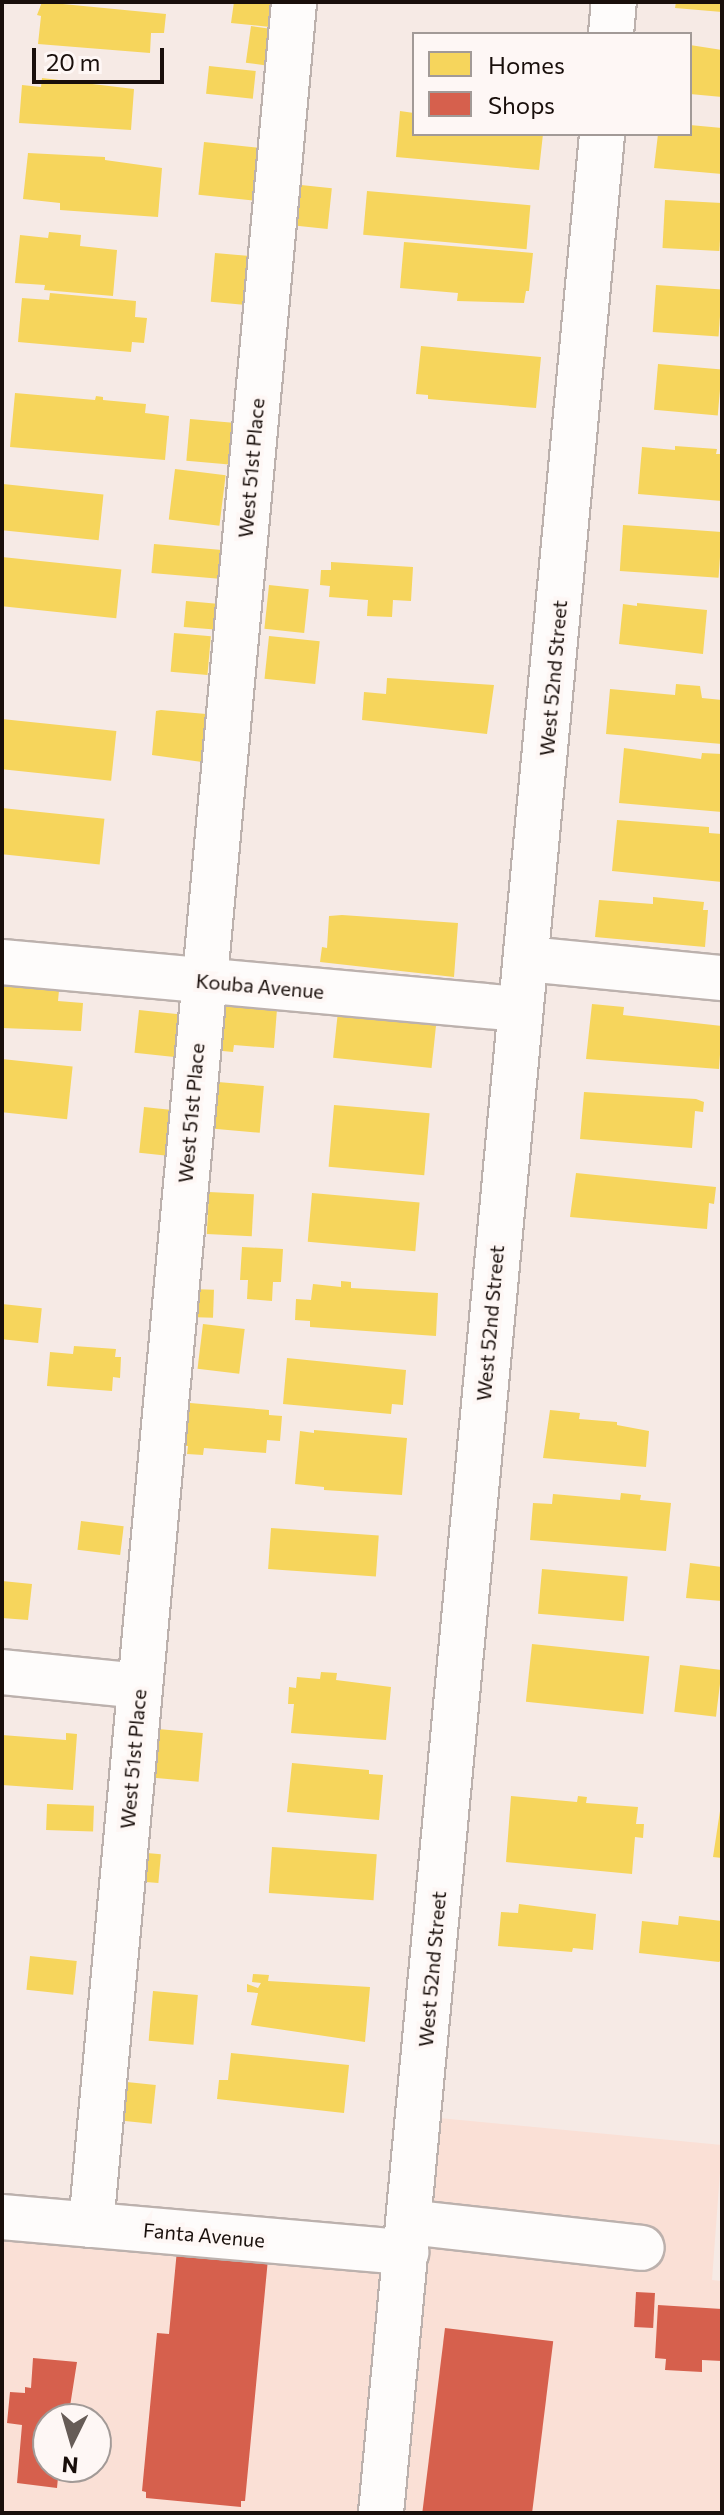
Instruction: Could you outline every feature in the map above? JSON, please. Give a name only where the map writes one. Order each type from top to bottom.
[{"type":"street","name":"West 51st Place","points":[[91,2225],[294,2]]},
{"type":"street","points":[[611,32],[614,2]]},
{"type":"street","name":"West 52nd Street","points":[[381,2513],[518,1009],[527,959],[602,136]]},
{"type":"street","points":[[527,959],[722,978]]},
{"type":"street","name":"Kouba Avenue","points":[[2,962],[518,1009]]},
{"type":"street","points":[[2,1672],[139,1686]]},
{"type":"street","name":"Fanta Avenue","points":[[2,2217],[91,2225],[642,2248]]},
{"type":"shaded area","points":[[418,2116],[722,2145],[712,2280],[722,2281],[722,2513],[2,2513],[2,2217],[405,2252]]},
{"type":"building: Homes","points":[[42,2],[166,14],[164,33],[151,33],[150,53],[38,44],[41,16],[37,15]]},
{"type":"building: Homes","points":[[234,2],[272,2],[270,27],[231,23]]},
{"type":"building: Homes","points":[[676,2],[722,2],[722,12],[675,8]]},
{"type":"building: Homes","points":[[251,26],[279,30],[274,67],[246,63]]},
{"type":"building: Homes","points":[[692,45],[722,50],[722,97],[692,94]]},
{"type":"building: Homes","points":[[209,66],[256,71],[253,99],[206,94]]},
{"type":"building: Homes","points":[[42,78],[134,89],[131,130],[19,123],[22,85],[41,87]]},
{"type":"building: Homes","points":[[400,111],[412,113],[412,136],[543,136],[539,170],[396,157]]},
{"type":"building: Homes","points":[[692,125],[722,128],[722,174],[654,168],[658,136],[692,136]]},
{"type":"building: Homes","points":[[204,142],[259,148],[253,200],[198,195]]},
{"type":"building: Homes","points":[[28,153],[105,157],[105,160],[162,168],[158,217],[60,210],[60,203],[23,199]]},
{"type":"building: Homes","points":[[301,185],[332,188],[328,229],[297,226]]},
{"type":"building: Homes","points":[[367,191],[530,205],[527,249],[363,235]]},
{"type":"building: Homes","points":[[665,200],[722,203],[719,251],[662,248]]},
{"type":"building: Homes","points":[[49,232],[81,235],[80,246],[117,250],[113,296],[44,290],[45,285],[15,283],[20,235],[48,238]]},
{"type":"building: Homes","points":[[404,242],[533,253],[529,291],[526,291],[524,303],[457,301],[458,293],[400,288]]},
{"type":"building: Homes","points":[[215,253],[253,256],[249,305],[211,302]]},
{"type":"building: Homes","points":[[656,285],[722,290],[719,336],[653,332]]},
{"type":"building: Homes","points":[[50,293],[136,301],[135,317],[147,318],[144,343],[132,342],[131,352],[18,342],[22,298],[49,300]]},
{"type":"building: Homes","points":[[421,346],[541,357],[536,408],[428,399],[428,395],[416,394]]},
{"type":"building: Homes","points":[[658,364],[722,370],[718,415],[654,410]]},
{"type":"building: Homes","points":[[15,393],[95,400],[96,396],[103,397],[103,400],[146,404],[145,413],[169,416],[165,460],[10,447]]},
{"type":"building: Homes","points":[[190,419],[233,423],[229,465],[186,461]]},
{"type":"building: Homes","points":[[675,446],[717,449],[716,454],[722,454],[722,501],[638,494],[642,447],[675,450]]},
{"type":"building: Homes","points":[[175,469],[226,475],[219,526],[169,520]]},
{"type":"building: Homes","points":[[3,484],[103,495],[99,540],[2,530]]},
{"type":"building: Homes","points":[[623,525],[722,532],[719,578],[620,571]]},
{"type":"building: Homes","points":[[154,544],[225,550],[222,579],[151,573]]},
{"type":"building: Homes","points":[[2,557],[121,570],[116,618],[2,606]]},
{"type":"building: Homes","points":[[331,562],[413,567],[411,601],[393,600],[392,617],[367,616],[368,600],[329,597],[330,586],[320,585],[321,570],[331,570]]},
{"type":"building: Homes","points":[[269,585],[309,589],[304,633],[264,629]]},
{"type":"building: Homes","points":[[186,601],[220,604],[218,630],[184,627]]},
{"type":"building: Homes","points":[[637,603],[707,610],[703,654],[619,644],[623,604],[637,606]]},
{"type":"building: Homes","points":[[174,633],[211,636],[207,675],[171,672]]},
{"type":"building: Homes","points":[[269,636],[320,641],[315,684],[265,679]]},
{"type":"building: Homes","points":[[387,678],[494,685],[487,734],[362,720],[364,692],[386,694]]},
{"type":"building: Homes","points":[[676,684],[700,686],[702,698],[722,700],[722,744],[606,734],[610,689],[675,695]]},
{"type":"building: Homes","points":[[156,711],[206,714],[202,762],[152,755]]},
{"type":"building: Homes","points":[[2,719],[116,731],[111,781],[2,769]]},
{"type":"building: Homes","points":[[624,748],[701,759],[702,753],[722,754],[722,812],[619,803]]},
{"type":"building: Homes","points":[[2,808],[104,819],[100,865],[2,854]]},
{"type":"building: Homes","points":[[617,820],[709,827],[709,833],[722,834],[722,882],[612,871]]},
{"type":"building: Homes","points":[[653,897],[704,902],[703,910],[708,910],[705,947],[595,937],[599,900],[653,904]]},
{"type":"building: Homes","points":[[329,916],[458,923],[454,977],[320,962],[322,947],[327,948]]},
{"type":"building: Homes","points":[[2,975],[60,980],[58,1001],[83,1003],[81,1031],[2,1028]]},
{"type":"building: Homes","points":[[216,1003],[277,1009],[274,1048],[234,1045],[233,1052],[212,1050]]},
{"type":"building: Homes","points":[[592,1004],[624,1007],[623,1015],[722,1026],[719,1069],[586,1059]]},
{"type":"building: Homes","points":[[139,1010],[179,1014],[174,1057],[135,1053]]},
{"type":"building: Homes","points":[[338,1011],[436,1021],[432,1068],[333,1058]]},
{"type":"building: Homes","points":[[2,1059],[73,1066],[67,1119],[2,1112]]},
{"type":"building: Homes","points":[[218,1082],[264,1086],[260,1133],[214,1129]]},
{"type":"building: Homes","points":[[584,1092],[704,1102],[703,1112],[695,1111],[692,1148],[580,1139]]},
{"type":"building: Homes","points":[[334,1105],[430,1113],[424,1175],[329,1167]]},
{"type":"building: Homes","points":[[144,1107],[182,1111],[177,1157],[139,1153]]},
{"type":"building: Homes","points":[[576,1173],[716,1187],[714,1204],[709,1203],[707,1229],[570,1217]]},
{"type":"building: Homes","points":[[209,1192],[254,1194],[252,1236],[207,1234]]},
{"type":"building: Homes","points":[[312,1193],[420,1202],[415,1251],[308,1242]]},
{"type":"building: Homes","points":[[242,1247],[283,1249],[281,1282],[273,1282],[272,1301],[247,1299],[248,1280],[240,1280]]},
{"type":"building: Homes","points":[[341,1281],[351,1282],[351,1288],[438,1293],[436,1336],[310,1327],[310,1321],[295,1320],[296,1299],[311,1300],[313,1284],[341,1287]]},
{"type":"building: Homes","points":[[190,1289],[214,1290],[213,1318],[189,1317]]},
{"type":"building: Homes","points":[[2,1304],[42,1308],[38,1343],[2,1339]]},
{"type":"building: Homes","points":[[203,1324],[245,1329],[239,1374],[198,1369]]},
{"type":"building: Homes","points":[[74,1346],[116,1349],[115,1357],[121,1357],[120,1378],[113,1377],[112,1391],[47,1386],[50,1352],[73,1354]]},
{"type":"building: Homes","points":[[287,1358],[406,1370],[403,1405],[392,1404],[391,1414],[283,1404]]},
{"type":"building: Homes","points":[[179,1402],[269,1410],[269,1415],[282,1416],[280,1441],[267,1440],[266,1453],[204,1448],[203,1455],[187,1454],[188,1446],[175,1446]]},
{"type":"building: Homes","points":[[550,1410],[580,1413],[579,1419],[617,1422],[617,1425],[649,1431],[646,1467],[543,1458]]},
{"type":"building: Homes","points":[[314,1430],[407,1438],[402,1495],[324,1490],[324,1487],[295,1484],[300,1431],[314,1433]]},
{"type":"building: Homes","points":[[621,1493],[641,1495],[640,1500],[671,1503],[666,1551],[530,1540],[533,1503],[552,1504],[553,1494],[620,1500]]},
{"type":"building: Homes","points":[[81,1521],[124,1526],[120,1555],[77,1550]]},
{"type":"building: Homes","points":[[271,1528],[379,1536],[376,1576],[268,1569]]},
{"type":"building: Homes","points":[[690,1563],[722,1567],[722,1601],[686,1598]]},
{"type":"building: Homes","points":[[542,1569],[628,1576],[624,1621],[538,1614]]},
{"type":"building: Homes","points":[[2,1581],[32,1584],[28,1620],[2,1618]]},
{"type":"building: Homes","points":[[532,1644],[649,1656],[643,1714],[526,1702]]},
{"type":"building: Homes","points":[[680,1665],[722,1670],[716,1717],[674,1712]]},
{"type":"building: Homes","points":[[321,1672],[337,1673],[336,1680],[391,1687],[386,1740],[291,1733],[294,1704],[288,1704],[289,1687],[296,1688],[297,1677],[320,1679]]},
{"type":"building: Homes","points":[[158,1729],[203,1733],[199,1782],[154,1778]]},
{"type":"building: Homes","points":[[66,1733],[77,1734],[73,1790],[2,1785],[2,1735],[66,1740]]},
{"type":"building: Homes","points":[[292,1763],[369,1770],[369,1774],[383,1775],[379,1820],[287,1812]]},
{"type":"building: Homes","points":[[511,1796],[577,1802],[578,1796],[587,1797],[586,1803],[638,1807],[636,1824],[644,1824],[643,1838],[635,1837],[632,1874],[506,1862]]},
{"type":"building: Homes","points":[[47,1804],[94,1806],[93,1832],[46,1830]]},
{"type":"building: Homes","points":[[722,1811],[722,1858],[713,1857]]},
{"type":"building: Homes","points":[[272,1847],[377,1854],[374,1900],[269,1893]]},
{"type":"building: Homes","points":[[136,1852],[161,1854],[158,1883],[133,1881]]},
{"type":"building: Homes","points":[[519,1904],[596,1914],[593,1950],[573,1948],[572,1952],[498,1946],[501,1912],[518,1913]]},
{"type":"building: Homes","points":[[679,1916],[722,1921],[722,1959],[719,1962],[639,1953],[642,1921],[678,1925]]},
{"type":"building: Homes","points":[[30,1956],[77,1961],[73,1995],[26,1990]]},
{"type":"building: Homes","points":[[253,1974],[269,1975],[268,1981],[370,1987],[365,2042],[251,2025],[258,1993],[247,1992],[247,1984],[258,1988],[261,1983],[252,1982]]},
{"type":"building: Homes","points":[[153,1991],[198,1995],[193,2045],[149,2041]]},
{"type":"building: Homes","points":[[231,2053],[349,2065],[344,2113],[217,2099],[219,2080],[228,2080]]},
{"type":"building: Homes","points":[[117,2081],[156,2085],[152,2124],[113,2120]]},
{"type":"building: Shops","points":[[177,2250],[268,2259],[245,2501],[241,2501],[241,2507],[146,2498],[146,2492],[142,2491],[157,2333],[169,2334]]},
{"type":"building: Shops","points":[[636,2292],[655,2293],[653,2328],[634,2327]]},
{"type":"building: Shops","points":[[658,2305],[722,2309],[722,2361],[702,2360],[702,2372],[665,2370],[666,2359],[655,2358]]},
{"type":"building: Shops","points":[[445,2328],[553,2341],[532,2513],[422,2513]]},
{"type":"building: Shops","points":[[33,2358],[77,2362],[71,2403],[32,2403],[32,2483],[57,2483],[57,2488],[17,2483],[22,2425],[7,2423],[10,2392],[25,2393],[25,2387],[31,2388]]}]
